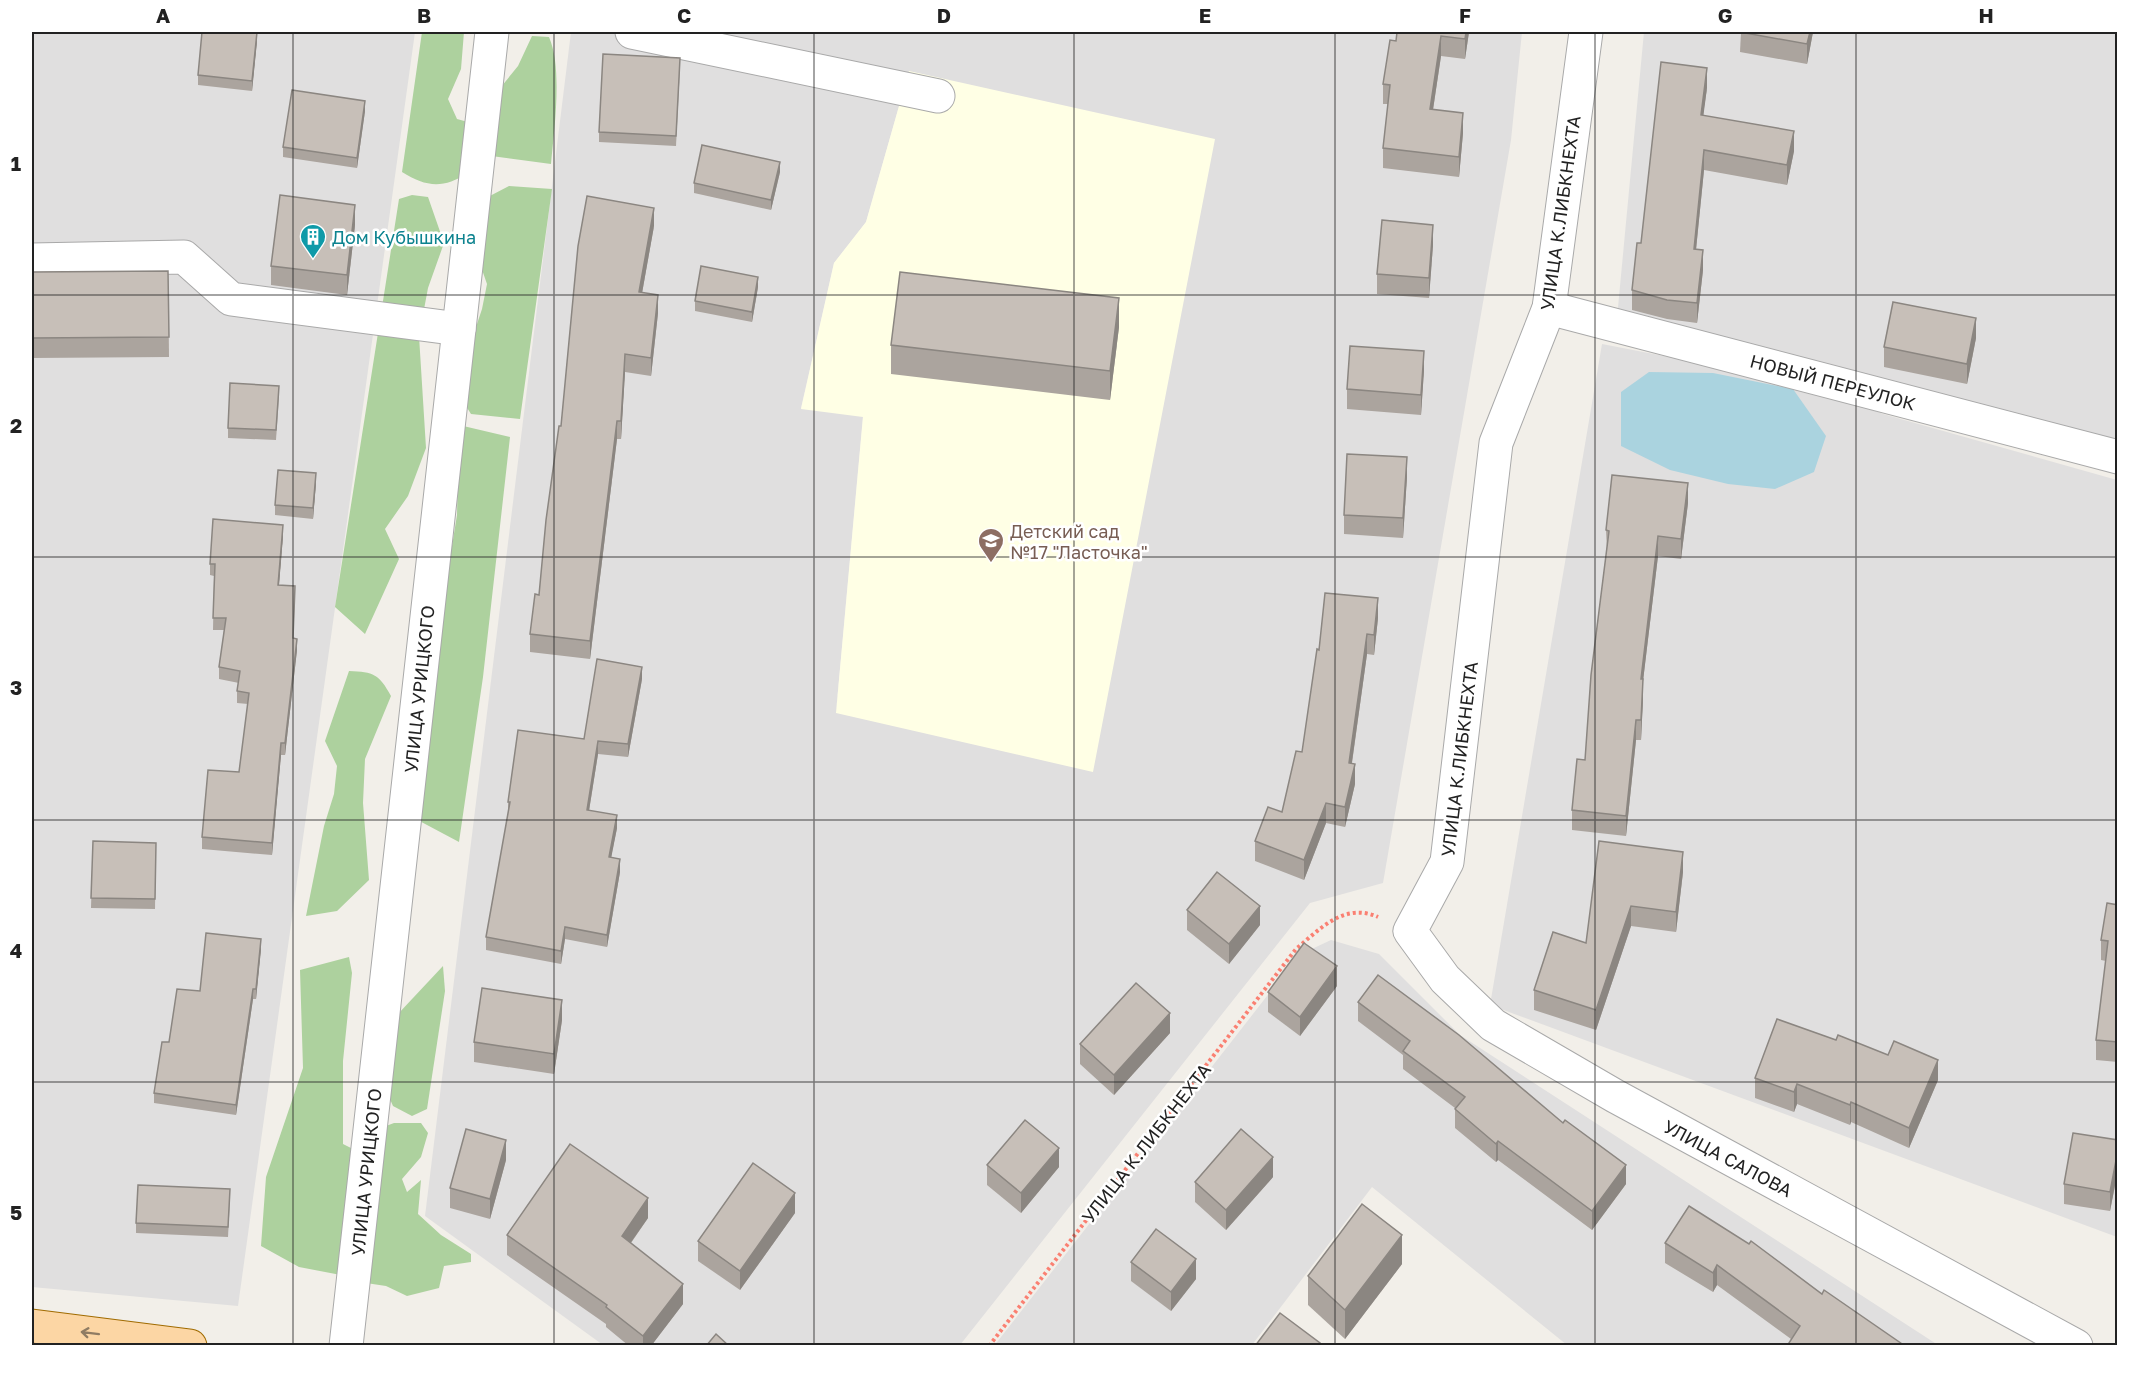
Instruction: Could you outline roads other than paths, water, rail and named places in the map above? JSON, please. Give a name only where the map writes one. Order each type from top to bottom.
[{"type":"main road","points":[[32,1326],[190,1346]]},
{"type":"street","name":"УЛИЦА УРИЦКОГО","points":[[346,1346],[492,32]]},
{"type":"street","points":[[632,32],[938,96]]},
{"type":"street","name":"УЛИЦА К.ЛИБКНЕХТА","points":[[1410,931],[1447,862],[1496,443],[1549,308],[1586,32]]},
{"type":"street","points":[[32,260],[184,257],[231,299],[459,329]]},
{"type":"street","name":"НОВЫЙ ПЕРЕУЛОК","points":[[1549,308],[2118,456]]},
{"type":"street","name":"УЛИЦА САЛОВА","points":[[1410,931],[1445,979],[1492,1024],[1614,1096],[2076,1346]]},
{"type":"water","points":[[1649,372],[1713,373],[1793,389],[1826,436],[1814,472],[1775,489],[1728,484],[1670,470],[1621,446],[1621,392]]},
{"type":"place","name":"Дом Кубышкина","points":[[313,260]]},
{"type":"place","name":"Детский сад №17 \"Ласточка\"","points":[[991,564]]}]
